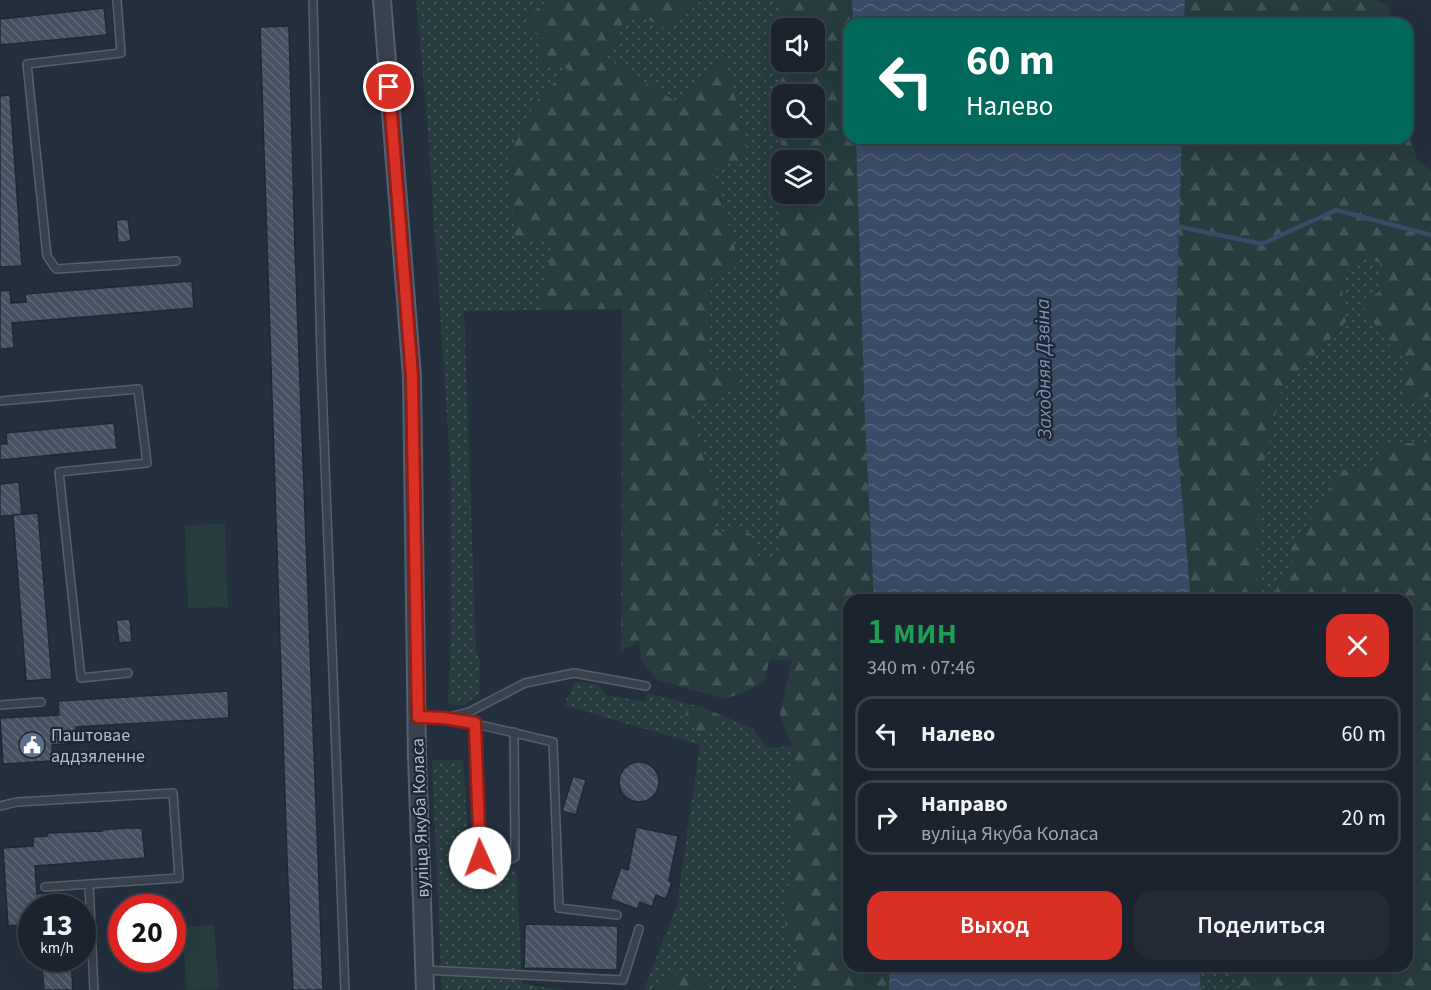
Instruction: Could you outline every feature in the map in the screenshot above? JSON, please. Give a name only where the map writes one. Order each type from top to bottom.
[{"type":"street","name":"вуліца Якуба Коласа","points":[[382,0],[412,376],[417,756],[426,990]]},
{"type":"lane","points":[[117,0],[121,52],[27,64],[47,256],[56,269],[176,261]]},
{"type":"lane","points":[[313,0],[321,358],[345,990]]},
{"type":"lane","points":[[0,401],[138,389],[147,463],[59,472],[81,678],[128,674]]},
{"type":"lane","points":[[443,718],[469,712],[525,683],[574,674],[646,686]]},
{"type":"lane","points":[[0,705],[41,702]]},
{"type":"lane","points":[[418,717],[475,723],[553,742],[559,908],[617,915]]},
{"type":"lane","points":[[475,723],[480,858],[498,866],[515,857],[514,732]]},
{"type":"lane","points":[[0,806],[17,802],[173,792],[179,878],[45,887]]},
{"type":"lane","points":[[88,884],[94,990]]},
{"type":"lane","points":[[425,970],[623,980],[639,929]]},
{"type":"green space","points":[[416,0],[550,0],[526,16],[544,33],[568,69],[536,101],[554,243],[538,310],[464,311],[476,651],[480,662],[479,694],[464,705],[448,704],[451,639],[451,476],[427,116]]},
{"type":"green space","points":[[550,0],[701,0],[670,30],[630,12],[606,58],[681,105],[724,52],[749,157],[712,170],[740,265],[711,276],[708,369],[741,371],[738,387],[689,412],[721,513],[710,523],[720,533],[738,526],[752,535],[755,554],[770,561],[779,552],[780,204],[825,204],[825,150],[780,150],[780,138],[825,138],[825,84],[781,84],[781,72],[825,72],[825,18],[781,18],[781,0],[852,0],[853,18],[843,18],[843,144],[856,144],[865,422],[874,594],[843,594],[843,972],[889,972],[889,990],[796,990],[797,952],[785,925],[793,855],[792,746],[780,714],[792,661],[770,659],[764,680],[749,690],[725,699],[657,680],[641,660],[639,640],[621,652],[622,309],[538,310],[554,243],[515,236],[507,160],[536,101],[568,69],[536,64],[544,33],[528,33],[526,16]]},
{"type":"green space","points":[[701,0],[781,0],[781,18],[771,18],[771,72],[781,72],[781,84],[771,84],[771,138],[780,138],[780,150],[771,150],[771,204],[780,204],[779,552],[770,562],[755,554],[738,526],[720,533],[710,523],[721,512],[689,412],[738,387],[741,372],[708,370],[711,276],[740,264],[712,169],[723,53],[681,105],[606,58],[630,12],[670,30]]},
{"type":"green space","points":[[1185,0],[1374,0],[1388,5],[1391,18],[1184,18]]},
{"type":"green space","points":[[1182,144],[1411,144],[1418,162],[1431,170],[1431,396],[1407,403],[1402,386],[1410,361],[1393,351],[1361,303],[1379,292],[1380,263],[1363,257],[1341,281],[1346,322],[1281,391],[1258,488],[1258,594],[1190,594],[1177,439],[1175,356]]},
{"type":"green space","points":[[1363,257],[1380,263],[1379,293],[1362,303],[1410,361],[1402,386],[1407,403],[1431,396],[1431,443],[1405,443],[1368,471],[1294,570],[1274,586],[1276,594],[1258,594],[1258,488],[1281,391],[1346,322],[1341,281]]},
{"type":"green space","points":[[1431,443],[1431,990],[1240,990],[1238,972],[1413,972],[1413,594],[1276,594],[1274,586],[1294,570],[1291,549],[1343,470],[1368,471],[1383,446]]},
{"type":"green space","points":[[225,524],[228,607],[188,608],[185,525]]},
{"type":"green space","points":[[575,682],[598,684],[607,695],[645,702],[647,693],[701,707],[689,708],[711,731],[723,716],[753,729],[768,748],[792,746],[793,855],[785,925],[797,952],[796,990],[644,990],[677,904],[700,745],[564,705]]},
{"type":"green space","points":[[701,707],[723,716],[711,731],[697,732],[684,716],[689,708]]},
{"type":"green space","points":[[432,760],[463,760],[469,858],[481,867],[516,867],[522,984],[565,990],[442,990]]},
{"type":"green space","points":[[214,925],[219,989],[187,990],[186,927]]},
{"type":"green space","points":[[1200,972],[1238,972],[1240,990],[1201,990]]},
{"type":"green space","points":[[667,973],[708,981],[704,990],[656,990]]},
{"type":"water","points":[[852,0],[1185,0],[1184,18],[853,18]]},
{"type":"water","name":"Заходняя Дзвіна","points":[[856,144],[1182,144],[1175,356],[1177,439],[1190,594],[874,594],[865,422]]},
{"type":"water","points":[[889,972],[1200,972],[1201,990],[889,990]]},
{"type":"building","points":[[104,8],[107,35],[0,45],[0,19]]},
{"type":"building","points":[[289,26],[295,249],[323,990],[293,990],[287,860],[260,27]]},
{"type":"building","points":[[10,95],[22,266],[0,267],[0,96]]},
{"type":"building","points":[[128,219],[131,241],[118,243],[116,220]]},
{"type":"building","points":[[192,281],[194,308],[12,323],[14,348],[0,349],[0,291],[10,290],[11,303],[26,302],[25,294]]},
{"type":"building","points":[[114,423],[117,449],[0,460],[0,444],[7,444],[6,433]]},
{"type":"building","points":[[19,482],[22,515],[0,516],[0,484]]},
{"type":"building","points":[[38,513],[52,679],[26,681],[13,515]]},
{"type":"building","points":[[130,619],[132,642],[119,643],[116,620]]},
{"type":"building","points":[[228,691],[229,718],[76,727],[77,743],[52,745],[53,761],[3,764],[0,718],[59,715],[58,701]]},
{"type":"building","points":[[639,762],[647,763],[653,768],[658,774],[658,790],[653,796],[647,801],[639,802],[631,801],[625,796],[620,790],[619,782],[620,774],[625,768],[631,763]]},
{"type":"building","points":[[573,776],[586,780],[576,815],[562,811]]},
{"type":"building","points":[[636,827],[678,836],[669,881],[672,882],[666,899],[656,895],[652,907],[640,902],[637,909],[610,899],[621,867],[628,870]]},
{"type":"building","points":[[142,828],[145,858],[35,866],[37,894],[18,894],[18,925],[8,926],[3,848],[33,846],[33,837],[47,836],[47,833]]},
{"type":"building","points":[[525,924],[618,926],[617,970],[524,968]]},
{"type":"building","points":[[42,972],[72,972],[73,990],[44,990]]},
{"type":"waterway","points":[[1176,226],[1262,244],[1336,210],[1431,235]]},
{"type":"place","name":"Паштовае аддзяленне","points":[[32,745]]},
{"type":"route","points":[[389,87],[412,376],[418,717],[475,723],[480,858]]}]
